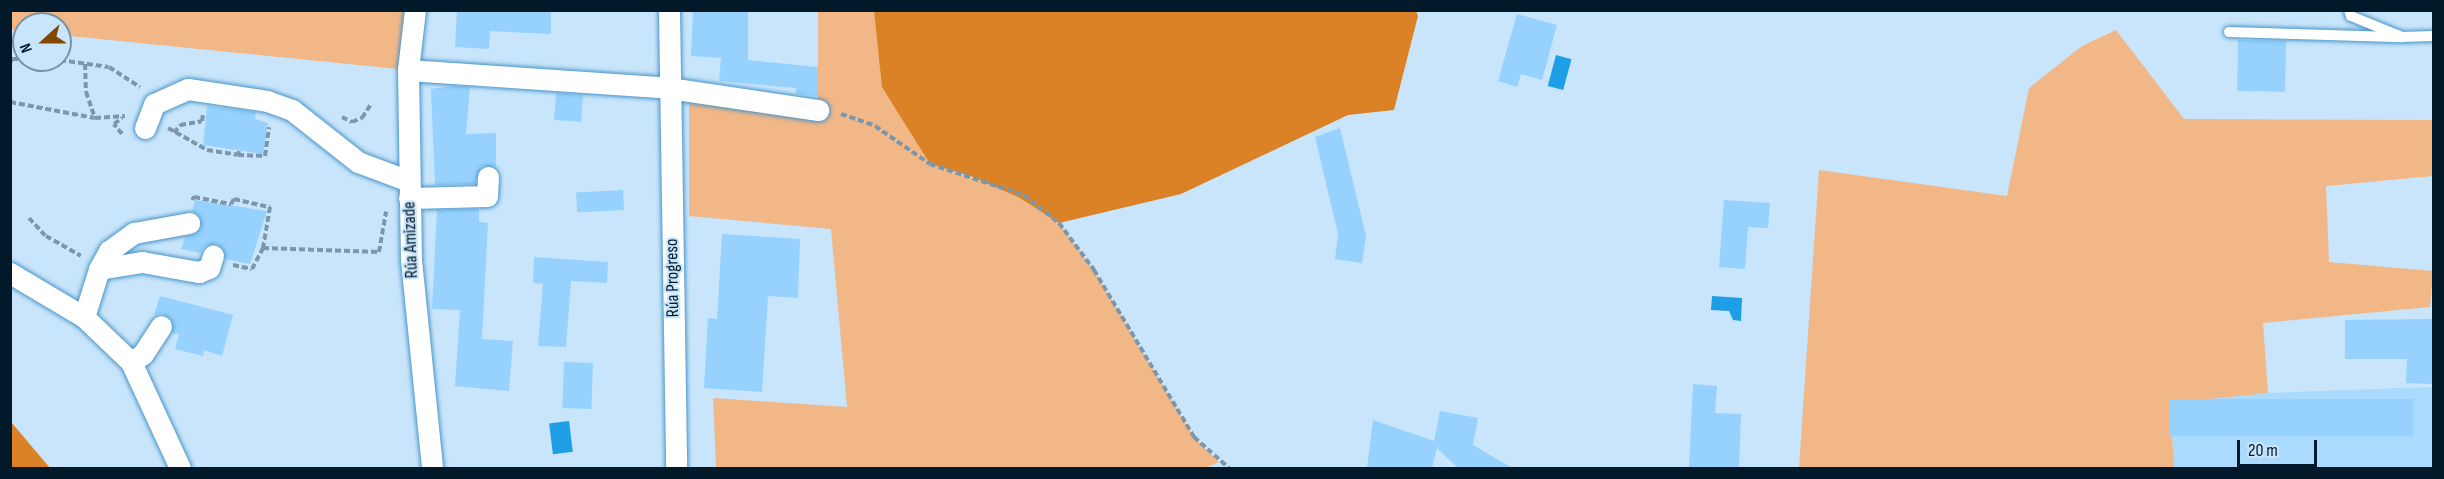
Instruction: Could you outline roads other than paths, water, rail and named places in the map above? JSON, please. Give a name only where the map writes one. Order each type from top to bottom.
[{"type":"street","name":"Rúa Amizade","points":[[414,10],[408,70],[411,260],[432,468]]},
{"type":"street","name":"Rúa Progreso","points":[[669,10],[676,468]]},
{"type":"street","points":[[408,70],[669,88],[818,110]]},
{"type":"street","points":[[149,117],[188,89],[218,106],[292,110],[358,162],[409,195],[487,196],[488,177]]},
{"type":"street","points":[[84,317],[99,269],[109,251],[134,233],[187,223]]},
{"type":"street","points":[[99,269],[142,262],[199,272],[209,268],[212,258]]},
{"type":"street","points":[[10,273],[84,317],[131,362],[180,468]]},
{"type":"street","points":[[131,362],[143,354],[161,326]]},
{"type":"lane","points":[[2349,10],[2352,16],[2402,37]]},
{"type":"lane","points":[[2229,32],[2433,36]]},
{"type":"water","points":[[1556,55],[1571,59],[1563,90],[1548,86]]},
{"type":"water","points":[[1712,296],[1742,298],[1741,321],[1733,320],[1729,311],[1711,310]]},
{"type":"water","points":[[569,421],[573,452],[553,454],[549,423]]}]
